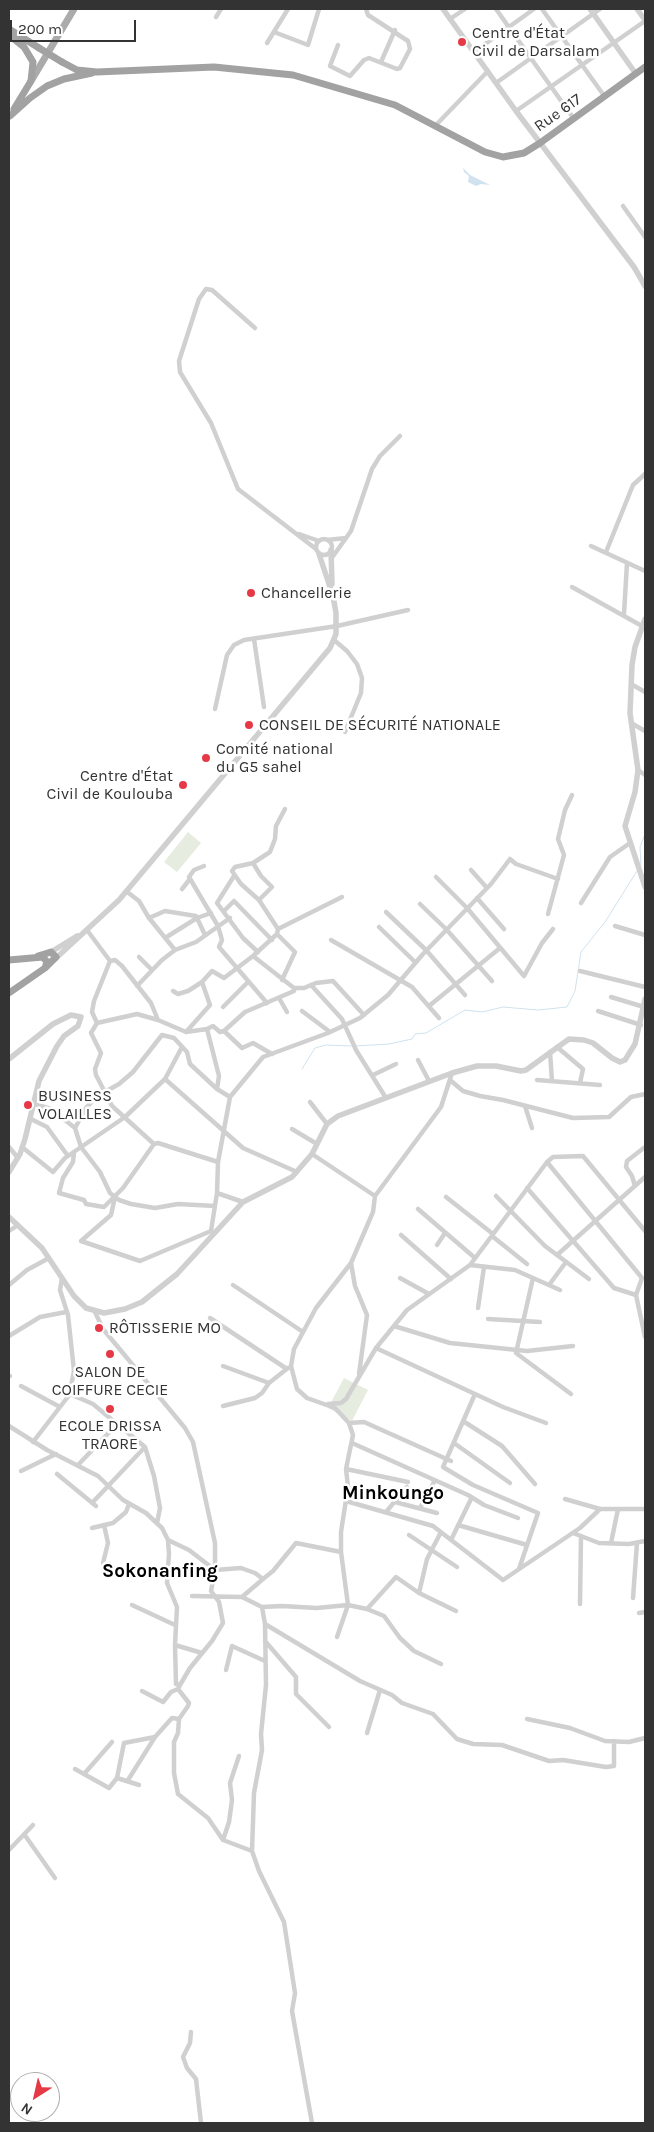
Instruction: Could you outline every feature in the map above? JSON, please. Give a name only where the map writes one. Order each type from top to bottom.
[{"type":"highway","points":[[9,29],[78,70],[97,72]]},
{"type":"highway","points":[[9,35],[30,54],[34,69],[31,81],[9,117]]},
{"type":"highway","name":"Rue 617","points":[[97,72],[214,67],[293,76],[371,96],[414,113],[492,155],[512,156],[540,143],[645,67]]},
{"type":"highway","points":[[9,117],[47,86],[64,79],[97,72]]},
{"type":"highway","points":[[9,960],[51,952],[55,955],[55,959],[45,968],[9,992]]},
{"type":"highway","points":[[38,956],[46,959],[45,968]]},
{"type":"main road","points":[[31,81],[74,9]]},
{"type":"street","points":[[216,17],[221,9]]},
{"type":"street","points":[[267,43],[288,9]]},
{"type":"street","points":[[274,32],[308,45],[319,9]]},
{"type":"street","points":[[338,44],[330,66],[350,76],[366,59],[399,69],[410,49],[408,40],[395,30],[368,15],[366,9]]},
{"type":"street","points":[[443,9],[516,112],[634,267],[645,286]]},
{"type":"street","points":[[450,19],[465,9]]},
{"type":"street","points":[[496,9],[574,119]]},
{"type":"street","points":[[474,52],[534,9]]},
{"type":"street","points":[[542,9],[604,97]]},
{"type":"street","points":[[496,83],[562,36],[592,11],[600,9]]},
{"type":"street","points":[[516,112],[645,20],[637,9]]},
{"type":"street","points":[[592,11],[636,74]]},
{"type":"street","points":[[381,62],[395,30]]},
{"type":"street","points":[[436,125],[488,72]]},
{"type":"street","points":[[623,206],[645,237]]},
{"type":"street","points":[[255,328],[212,290],[206,289],[199,299],[179,360],[180,372],[211,423],[238,489],[318,552],[328,554],[331,550]]},
{"type":"street","points":[[331,559],[348,538],[372,469],[380,456],[400,436]]},
{"type":"street","points":[[606,552],[633,486],[645,474]]},
{"type":"street","points":[[295,532],[319,541],[348,538]]},
{"type":"street","points":[[55,959],[105,916],[325,657],[334,640],[337,626],[333,596],[331,543],[327,540]]},
{"type":"street","points":[[319,541],[318,552],[333,596]]},
{"type":"street","points":[[590,546],[645,571]]},
{"type":"street","points":[[624,614],[627,562]]},
{"type":"street","points":[[572,587],[624,614],[642,626]]},
{"type":"street","points":[[215,709],[230,648],[244,640],[337,626],[408,610]]},
{"type":"street","points":[[645,619],[635,647],[631,684],[630,723],[638,770],[635,792],[625,826],[645,887]]},
{"type":"street","points":[[254,639],[264,707]]},
{"type":"street","points":[[334,640],[347,650],[357,664],[362,678],[361,693],[345,732]]},
{"type":"street","points":[[631,684],[645,692]]},
{"type":"street","points":[[630,723],[645,732]]},
{"type":"street","points":[[638,770],[645,775]]},
{"type":"street","points":[[548,914],[564,855],[558,839],[565,810],[572,795]]},
{"type":"street","points":[[282,980],[295,952],[278,932],[259,900],[234,876],[232,871],[235,867],[253,863],[265,857],[273,847],[276,826],[285,809]]},
{"type":"street","points":[[581,902],[610,857],[630,843]]},
{"type":"street","points":[[115,1197],[110,1215],[81,1241],[140,1261],[211,1231],[216,1206],[218,1162],[230,1097],[263,1057],[345,1025],[364,1014],[388,995],[415,962],[477,898],[510,859],[516,864],[558,879]]},
{"type":"street","points":[[253,863],[261,876],[272,887],[259,900]]},
{"type":"street","points":[[182,889],[194,870],[204,866]]},
{"type":"street","points":[[470,870],[486,888]]},
{"type":"street","points":[[234,876],[218,898],[217,903],[243,938],[258,952]]},
{"type":"street","points":[[436,877],[467,908],[524,976],[553,929]]},
{"type":"street","points":[[190,878],[218,926],[222,940],[219,947],[267,1003]]},
{"type":"street","points":[[126,891],[139,902],[149,918],[175,950]]},
{"type":"street","points":[[173,991],[180,994],[202,982],[212,971],[224,978],[258,952],[278,932],[342,897]]},
{"type":"street","points":[[477,898],[504,929]]},
{"type":"street","points":[[224,911],[234,901],[272,940]]},
{"type":"street","points":[[420,904],[446,929],[492,981]]},
{"type":"street","points":[[149,918],[165,911],[196,916],[205,935]]},
{"type":"street","points":[[386,912],[426,950],[465,995]]},
{"type":"street","points":[[165,938],[197,918],[211,913]]},
{"type":"street","points":[[137,986],[175,950],[187,947],[230,918]]},
{"type":"street","points":[[615,926],[645,935]]},
{"type":"street","points":[[379,927],[415,962]]},
{"type":"street","points":[[51,952],[85,932]]},
{"type":"street","points":[[85,932],[110,961]]},
{"type":"street","points":[[331,940],[412,987],[439,1018]]},
{"type":"street","points":[[429,1006],[500,948]]},
{"type":"street","points":[[253,956],[294,988],[304,988],[333,981],[364,1014]]},
{"type":"street","points":[[139,957],[152,970]]},
{"type":"street","points":[[110,961],[115,960],[122,966],[151,1003],[158,1020]]},
{"type":"street","points":[[97,1023],[92,1012],[100,981],[110,961]]},
{"type":"street","points":[[580,971],[645,987]]},
{"type":"street","points":[[186,1032],[210,1005],[202,982]]},
{"type":"street","points":[[223,1007],[248,982]]},
{"type":"street","points":[[311,985],[331,1006],[345,1025],[353,1045],[373,1074],[386,1098]]},
{"type":"street","points":[[224,1031],[245,1012],[294,991],[294,988]]},
{"type":"street","points":[[611,997],[644,1007]]},
{"type":"street","points":[[279,998],[287,1012]]},
{"type":"street","points":[[9,1217],[42,1248],[74,1296],[86,1308],[95,1312],[125,1309],[142,1302],[177,1274],[243,1202],[284,1182],[297,1172],[312,1154],[327,1124],[338,1116],[452,1072],[486,1065],[521,1071],[569,1039],[584,1040],[620,1062],[626,1060],[632,1052],[641,1025],[645,999]]},
{"type":"street","points":[[302,1011],[330,1032]]},
{"type":"street","points":[[9,1059],[54,1024],[71,1015],[81,1017],[92,1012]]},
{"type":"street","points":[[598,1012],[641,1025]]},
{"type":"street","points":[[218,1162],[158,1143],[154,1144],[112,1106],[106,1091],[96,1075],[95,1069],[101,1053],[91,1033],[97,1023],[136,1014],[158,1020],[186,1032],[207,1029],[212,1026],[220,1032],[224,1031],[242,1048],[253,1043],[272,1054]]},
{"type":"street","points":[[9,1172],[18,1158],[22,1147],[31,1119],[39,1081],[64,1036],[78,1026],[81,1017]]},
{"type":"street","points":[[207,1029],[218,1076],[217,1089]]},
{"type":"street","points":[[75,1128],[86,1108],[133,1072],[162,1035],[174,1038],[187,1052],[190,1064],[217,1089],[230,1097]]},
{"type":"street","points":[[22,1147],[53,1172],[68,1156],[124,1117],[165,1079],[182,1047]]},
{"type":"street","points":[[557,1047],[583,1069],[580,1083]]},
{"type":"street","points":[[550,1052],[552,1081]]},
{"type":"street","points":[[418,1060],[429,1081]]},
{"type":"street","points":[[373,1074],[396,1064]]},
{"type":"street","points":[[337,1637],[348,1605],[341,1552],[341,1532],[348,1487],[346,1468],[353,1435],[349,1423],[334,1408],[303,1396],[297,1389],[289,1367],[294,1349],[316,1308],[351,1263],[373,1212],[375,1196],[441,1107],[452,1072]]},
{"type":"street","points":[[165,1079],[243,1148],[297,1172]]},
{"type":"street","points":[[450,1080],[463,1091],[573,1118],[595,1119],[609,1117],[627,1100],[645,1094]]},
{"type":"street","points":[[537,1080],[600,1085]]},
{"type":"street","points":[[310,1102],[327,1124]]},
{"type":"street","points":[[34,1104],[51,1109],[75,1128],[81,1147],[100,1172],[115,1197],[132,1204],[155,1208],[178,1204],[216,1206]]},
{"type":"street","points":[[525,1106],[532,1128]]},
{"type":"street","points":[[31,1119],[47,1127],[68,1156]]},
{"type":"street","points":[[292,1129],[317,1144]]},
{"type":"street","points":[[74,1152],[73,1162],[63,1178],[59,1193],[84,1200],[86,1204],[104,1207],[115,1197],[154,1144]]},
{"type":"street","points":[[9,1147],[18,1158]]},
{"type":"street","points":[[635,1186],[632,1176],[626,1167],[628,1161],[645,1147]]},
{"type":"street","points":[[312,1154],[375,1196]]},
{"type":"street","points":[[326,1404],[341,1403],[346,1399],[376,1348],[407,1310],[470,1265],[527,1188],[553,1157],[583,1156],[645,1231]]},
{"type":"street","points":[[547,1162],[642,1278],[636,1295],[645,1337]]},
{"type":"street","points":[[556,1255],[645,1177]]},
{"type":"street","points":[[527,1188],[614,1288],[636,1295]]},
{"type":"street","points":[[217,1193],[243,1202]]},
{"type":"street","points":[[446,1196],[527,1264]]},
{"type":"street","points":[[496,1196],[556,1255],[589,1279]]},
{"type":"street","points":[[418,1208],[475,1258]]},
{"type":"street","points":[[9,1230],[18,1225]]},
{"type":"street","points":[[438,1245],[445,1233]]},
{"type":"street","points":[[401,1235],[451,1279]]},
{"type":"street","points":[[9,1285],[27,1270],[49,1258]]},
{"type":"street","points":[[549,1285],[566,1262]]},
{"type":"street","points":[[351,1263],[355,1286],[367,1315],[359,1376]]},
{"type":"street","points":[[470,1265],[515,1270],[560,1290]]},
{"type":"street","points":[[478,1308],[484,1267]]},
{"type":"street","points":[[33,1442],[70,1394],[74,1372],[66,1312],[60,1290],[62,1278]]},
{"type":"street","points":[[400,1278],[429,1294]]},
{"type":"street","points":[[533,1278],[516,1353],[571,1394]]},
{"type":"street","points":[[233,1285],[303,1332]]},
{"type":"street","points":[[9,1336],[40,1317],[66,1312]]},
{"type":"street","points":[[95,1312],[103,1329],[185,1428],[193,1442],[215,1543],[215,1570],[211,1591],[213,1596],[220,1602],[224,1623],[179,1687],[171,1692],[163,1702],[142,1691]]},
{"type":"street","points":[[210,1318],[289,1367]]},
{"type":"street","points":[[488,1319],[540,1322]]},
{"type":"street","points":[[394,1326],[450,1342],[516,1350],[527,1351],[573,1346]]},
{"type":"street","points":[[376,1348],[475,1394],[546,1423]]},
{"type":"street","points":[[223,1366],[268,1383]]},
{"type":"street","points":[[223,1406],[255,1398],[262,1393],[268,1383],[289,1367]]},
{"type":"street","points":[[21,1386],[60,1406]]},
{"type":"street","points":[[70,1394],[93,1404],[145,1447],[154,1476],[160,1508],[157,1523]]},
{"type":"street","points":[[475,1394],[454,1443],[449,1460],[443,1467],[473,1485],[538,1513],[519,1570]]},
{"type":"street","points":[[463,1421],[502,1446],[535,1484]]},
{"type":"street","points":[[349,1423],[364,1422],[449,1460]]},
{"type":"street","points":[[78,1465],[118,1423]]},
{"type":"street","points":[[9,1426],[33,1442],[98,1476],[129,1504],[139,1508],[162,1528],[168,1540],[167,1583],[177,1607],[175,1625],[176,1684],[189,1703],[179,1719],[178,1733],[174,1742],[174,1774],[178,1794],[208,1818],[223,1840],[252,1851]]},
{"type":"street","points":[[352,1443],[518,1518]]},
{"type":"street","points":[[454,1443],[510,1483]]},
{"type":"street","points":[[92,1503],[145,1447]]},
{"type":"street","points":[[21,1471],[56,1454]]},
{"type":"street","points":[[346,1468],[407,1484],[386,1512]]},
{"type":"street","points":[[57,1474],[96,1506]]},
{"type":"street","points":[[420,1508],[435,1480]]},
{"type":"street","points":[[451,1540],[473,1485]]},
{"type":"street","points":[[565,1499],[600,1509],[645,1509]]},
{"type":"street","points":[[346,1501],[434,1526],[503,1580],[573,1533],[600,1509]]},
{"type":"street","points":[[395,1502],[437,1513]]},
{"type":"street","points":[[92,1528],[113,1523],[126,1512],[129,1504]]},
{"type":"street","points":[[611,1543],[618,1510]]},
{"type":"street","points":[[103,1563],[108,1543],[104,1525]]},
{"type":"street","points":[[458,1525],[527,1545]]},
{"type":"street","points":[[419,1593],[427,1559],[441,1532]]},
{"type":"street","points":[[573,1533],[599,1543],[637,1543],[645,1541]]},
{"type":"street","points":[[409,1535],[457,1567]]},
{"type":"street","points":[[580,1604],[581,1536]]},
{"type":"street","points":[[168,1540],[189,1550],[215,1570],[241,1568],[263,1579]]},
{"type":"street","points":[[242,1597],[273,1571],[296,1543],[341,1552]]},
{"type":"street","points":[[633,1598],[637,1543]]},
{"type":"street","points":[[367,1609],[396,1577],[419,1593],[456,1611]]},
{"type":"street","points":[[192,1596],[242,1597],[262,1608],[282,1606],[317,1608],[348,1605],[367,1609],[384,1616],[400,1638],[414,1651],[441,1664]]},
{"type":"street","points":[[132,1605],[175,1625]]},
{"type":"street","points":[[262,1608],[265,1624],[266,1685],[261,1734],[262,1750],[254,1793],[252,1851],[259,1871],[284,1922],[295,1993],[292,2012],[312,2123]]},
{"type":"street","points":[[638,1612],[645,1612]]},
{"type":"street","points":[[265,1624],[360,1682],[392,1694],[402,1703],[433,1714],[457,1740],[473,1744],[502,1745],[549,1761],[563,1760],[606,1766],[614,1766],[614,1741]]},
{"type":"street","points":[[265,1640],[296,1678],[296,1694],[329,1728]]},
{"type":"street","points":[[175,1645],[202,1653]]},
{"type":"street","points":[[226,1670],[232,1646],[265,1661]]},
{"type":"street","points":[[367,1733],[380,1690]]},
{"type":"street","points":[[128,1780],[155,1737],[172,1718],[179,1719]]},
{"type":"street","points":[[527,1719],[548,1722],[605,1741],[630,1742],[645,1738]]},
{"type":"street","points":[[75,1769],[109,1788],[117,1778],[124,1743],[155,1737]]},
{"type":"street","points":[[84,1774],[112,1742]]},
{"type":"street","points":[[223,1840],[229,1822],[232,1800],[230,1783],[239,1756]]},
{"type":"street","points":[[117,1778],[139,1785]]},
{"type":"street","points":[[9,1850],[32,1825]]},
{"type":"street","points":[[24,1834],[55,1878]]},
{"type":"street","points":[[191,2032],[190,2042],[183,2057],[187,2068],[196,2079],[201,2123]]},
{"type":"shaded area","points":[[188,832],[201,843],[177,872],[164,862]]},
{"type":"shaded area","points":[[344,1378],[368,1390],[352,1421],[328,1408]]},
{"type":"water","points":[[463,168],[470,175],[490,185],[481,184],[476,186],[468,182],[469,176],[464,172]]},
{"type":"waterway","points":[[641,865],[640,847],[645,834]]},
{"type":"waterway","points":[[355,1046],[389,1044],[412,1039],[415,1034],[426,1033],[465,1010],[482,1012],[503,1007],[538,1010],[567,1007],[575,991],[581,952],[605,922],[637,871]]},
{"type":"waterway","points":[[302,1069],[315,1048],[326,1045],[351,1046]]},
{"type":"place","name":"Centre d'État Civil de Darsalam","points":[[462,42]]},
{"type":"place","name":"Chancellerie","points":[[251,593]]},
{"type":"place","name":"CONSEIL DE SÉCURITÉ NATIONALE","points":[[249,725]]},
{"type":"place","name":"Comité national du G5 sahel","points":[[206,758]]},
{"type":"place","name":"Centre d'État Civil de Koulouba","points":[[183,785]]},
{"type":"place","name":"BUSINESS VOLAILLES","points":[[28,1105]]},
{"type":"place","name":"RÔTISSERIE MO","points":[[99,1328]]},
{"type":"place","name":"SALON DE COIFFURE CECIE","points":[[110,1354]]},
{"type":"place","name":"ECOLE DRISSA TRAORE","points":[[110,1409]]},
{"type":"district","name":"Minkoungo","points":[[393,1494]]},
{"type":"district","name":"Sokonanfing","points":[[160,1572]]}]
